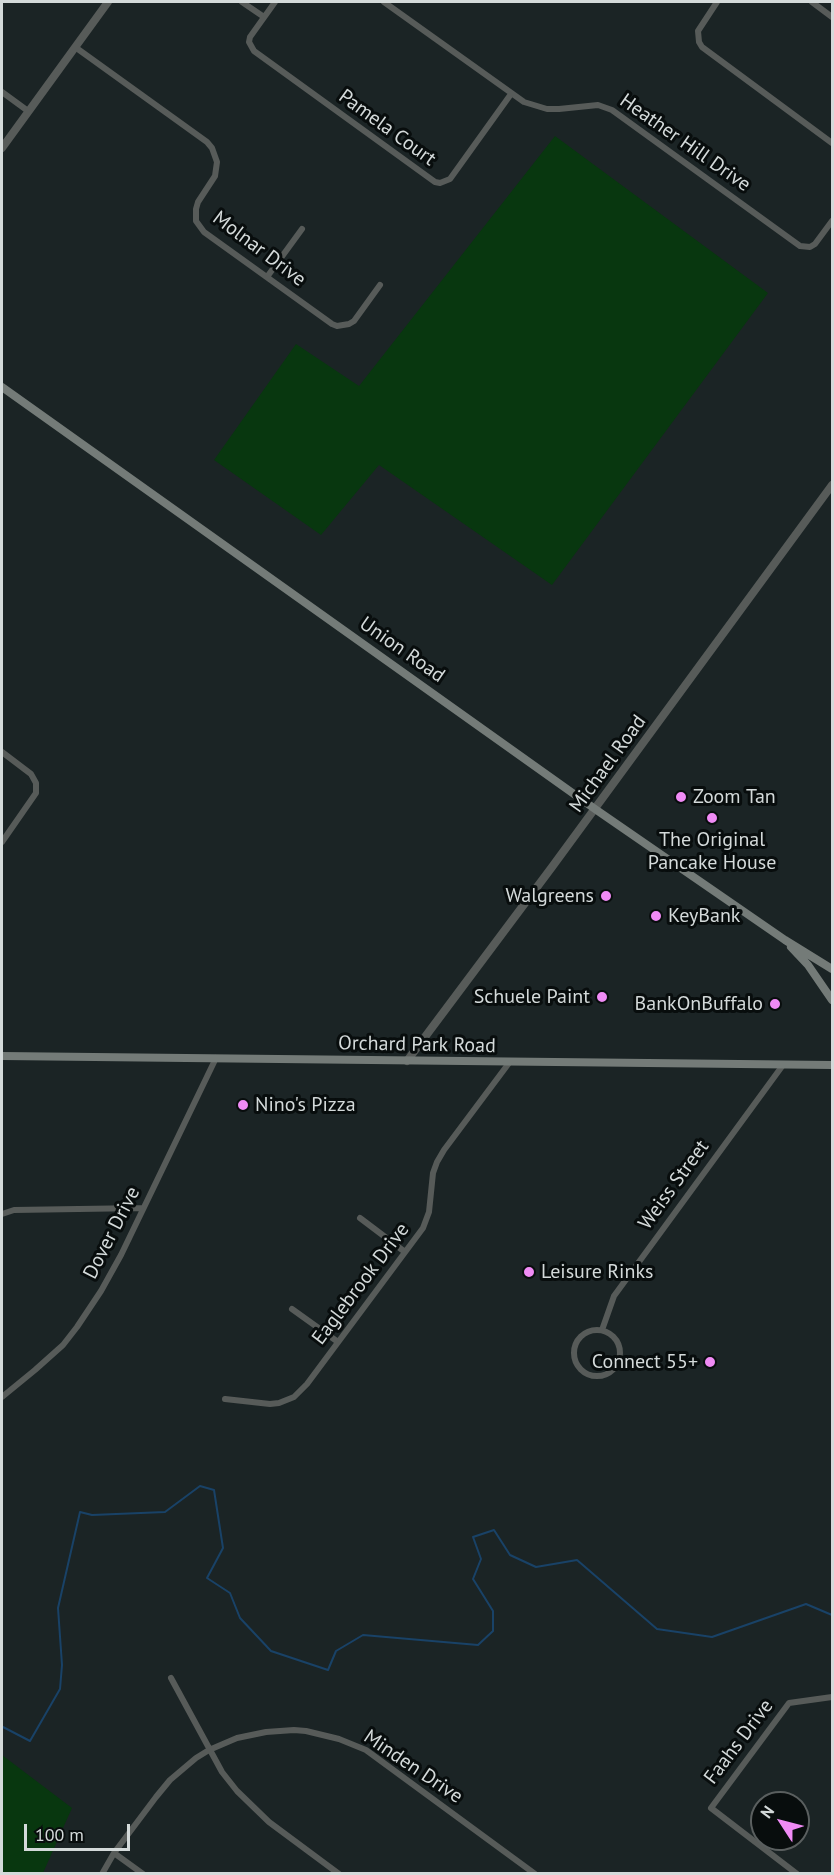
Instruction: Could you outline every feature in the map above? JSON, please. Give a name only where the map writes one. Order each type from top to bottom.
[{"type":"main road","name":"Union Road","points":[[2,387],[595,809],[785,940],[832,969]]},
{"type":"main road","name":"Union Road","points":[[785,940],[808,965],[832,1000]]},
{"type":"main road","name":"Orchard Park Road","points":[[2,1056],[509,1063],[783,1065],[832,1063]]},
{"type":"street","points":[[2,148],[108,2]]},
{"type":"street","points":[[242,2],[264,17],[275,2]]},
{"type":"street","name":"Heather Hill Drive","points":[[384,2],[524,102],[547,109],[590,105],[605,106],[612,110],[800,246],[810,247],[815,244],[832,221]]},
{"type":"street","points":[[717,2],[698,31],[702,48],[832,142]]},
{"type":"street","points":[[812,2],[832,17]]},
{"type":"street","name":"Pamela Court","points":[[264,17],[250,37],[249,42],[254,51],[435,182],[440,183],[450,178],[511,94]]},
{"type":"street","name":"Molnar Drive","points":[[75,47],[212,148],[217,170],[212,182],[198,202],[195,214],[196,221],[204,232],[337,326],[354,321],[380,285]]},
{"type":"street","points":[[2,92],[28,111]]},
{"type":"street","points":[[267,277],[302,229]]},
{"type":"street","name":"Michael Road","points":[[407,1061],[832,485]]},
{"type":"street","points":[[2,752],[31,774],[36,783],[36,794],[2,842]]},
{"type":"street","name":"Dover Drive","points":[[2,1397],[52,1355],[77,1327],[108,1279],[216,1058]]},
{"type":"street","name":"Eaglebrook Drive","points":[[225,1399],[270,1404],[287,1401],[307,1384],[427,1221],[433,1173],[441,1154],[509,1063]]},
{"type":"street","name":"Weiss Street","points":[[602,1330],[614,1296],[783,1065]]},
{"type":"street","points":[[2,1214],[14,1210],[143,1208]]},
{"type":"street","points":[[360,1218],[405,1252]]},
{"type":"street","points":[[292,1309],[338,1342]]},
{"type":"street","points":[[593,1330],[602,1330],[617,1340],[620,1358],[617,1366],[610,1373],[593,1376],[585,1373],[578,1366],[574,1358],[574,1349],[584,1334],[593,1330]]},
{"type":"street","points":[[171,1678],[209,1750],[230,1784],[269,1822],[339,1874]]},
{"type":"street","name":"Faahs Drive","points":[[797,1874],[711,1808],[789,1703],[832,1697]]},
{"type":"street","name":"Minden Drive","points":[[102,1874],[114,1853],[170,1780],[196,1758],[209,1750],[243,1737],[283,1730],[306,1731],[366,1750],[535,1874]]},
{"type":"street","points":[[114,1853],[143,1874]]},
{"type":"green space","points":[[555,136],[768,293],[552,585],[379,465],[321,535],[214,460],[296,344],[359,386]]},
{"type":"green space","points":[[2,1755],[72,1808],[43,1873],[2,1873]]},
{"type":"waterway","points":[[2,1728],[30,1741],[60,1689],[62,1665],[58,1608],[80,1512],[92,1515],[165,1512],[200,1486],[214,1490],[223,1548],[207,1578],[230,1593],[240,1618],[271,1651],[328,1670],[336,1651],[363,1635],[478,1645],[493,1631],[493,1611],[473,1579],[481,1559],[473,1537],[494,1530],[510,1555],[536,1567],[577,1560],[657,1629],[712,1637],[806,1604],[832,1615]]},
{"type":"place","name":"Zoom Tan","points":[[681,797]]},
{"type":"place","name":"The Original Pancake House","points":[[712,818]]},
{"type":"place","name":"Walgreens","points":[[606,896]]},
{"type":"place","name":"KeyBank","points":[[656,916]]},
{"type":"place","name":"Schuele Paint","points":[[602,997]]},
{"type":"place","name":"BankOnBuffalo","points":[[775,1004]]},
{"type":"place","name":"Nino's Pizza","points":[[243,1105]]},
{"type":"place","name":"Leisure Rinks","points":[[529,1272]]},
{"type":"place","name":"Connect 55+","points":[[710,1362]]}]
